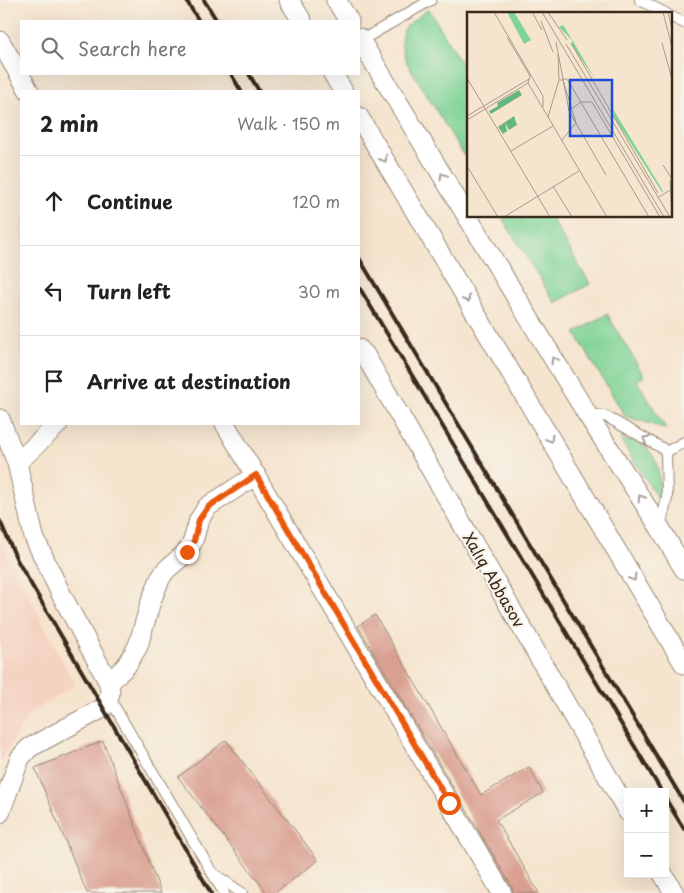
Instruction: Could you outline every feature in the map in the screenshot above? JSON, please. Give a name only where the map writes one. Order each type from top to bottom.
[{"type":"street","points":[[289,0],[301,20]]},
{"type":"street","points":[[336,0],[348,20]]},
{"type":"street","points":[[0,41],[28,90]]},
{"type":"street","points":[[360,42],[467,217]]},
{"type":"street","points":[[334,75],[342,90]]},
{"type":"street","points":[[360,119],[684,664]]},
{"type":"street","points":[[468,218],[684,569]]},
{"type":"street","name":"Xalıq Abbasov","points":[[360,350],[365,355],[624,805]]},
{"type":"street","points":[[0,419],[17,464],[34,537],[109,691]]},
{"type":"street","points":[[17,464],[57,425]]},
{"type":"street","points":[[226,425],[502,893]]},
{"type":"street","points":[[0,813],[20,758],[29,748],[104,708],[109,691],[138,646],[151,601],[160,579],[166,570],[187,552],[194,541],[199,520],[208,507],[256,475]]},
{"type":"street","points":[[666,878],[674,893]]},
{"type":"lane","points":[[360,39],[431,0]]},
{"type":"lane","points":[[640,0],[663,12]]},
{"type":"lane","points":[[672,17],[684,23]]},
{"type":"lane","points":[[587,414],[605,416],[666,452],[667,498],[660,528]]},
{"type":"lane","points":[[666,452],[684,442]]},
{"type":"lane","points":[[109,691],[224,893]]},
{"type":"lane","points":[[211,872],[242,893]]},
{"type":"shaded area","points":[[0,540],[75,685],[28,715],[0,763]]},
{"type":"green space","points":[[429,9],[467,73],[467,160],[407,63],[401,43],[404,30],[413,20]]},
{"type":"green space","points":[[502,218],[551,218],[590,284],[555,303]]},
{"type":"green space","points":[[607,314],[644,376],[637,381],[666,429],[625,416],[575,333]]},
{"type":"green space","points":[[620,439],[640,444],[653,456],[658,470],[660,502]]},
{"type":"building","points":[[375,615],[481,795],[529,767],[543,793],[496,820],[539,893],[513,893],[512,887],[358,626]]},
{"type":"building","points":[[226,740],[318,860],[275,893],[267,893],[178,777]]},
{"type":"building","points":[[103,741],[161,893],[87,893],[35,768]]},
{"type":"railway","points":[[186,0],[198,20]]},
{"type":"railway","points":[[204,0],[216,20]]},
{"type":"railway","points":[[232,75],[240,90]]},
{"type":"railway","points":[[250,75],[258,90]]},
{"type":"railway","points":[[360,260],[684,802]]},
{"type":"railway","points":[[360,289],[660,788]]},
{"type":"railway","points":[[0,521],[17,560],[211,893]]},
{"type":"railway","points":[[669,805],[684,829]]},
{"type":"route","points":[[187,552],[194,541],[199,520],[208,507],[256,475],[449,803]]}]
